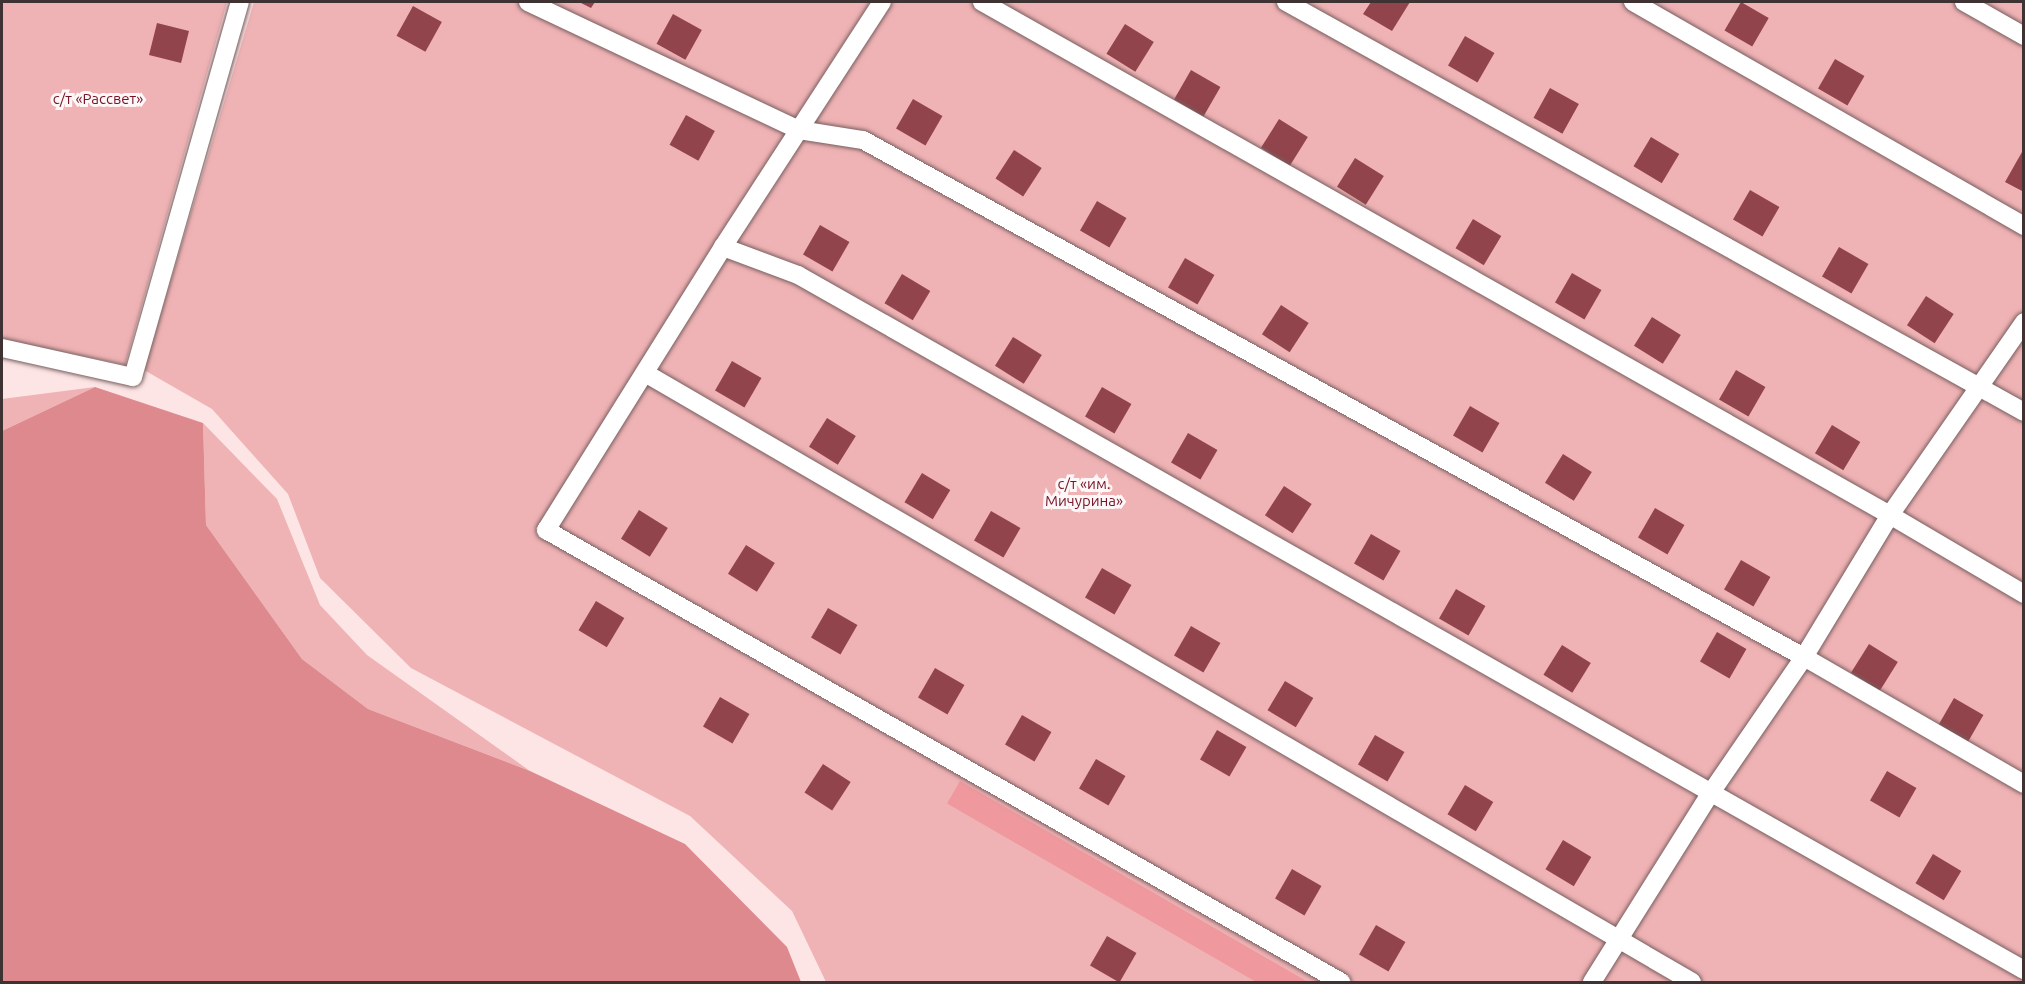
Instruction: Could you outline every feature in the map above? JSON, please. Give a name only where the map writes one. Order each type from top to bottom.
[{"type":"lane","points":[[2,348],[133,376],[240,2]]},
{"type":"lane","points":[[528,2],[799,130],[863,140],[1804,657],[2024,784]]},
{"type":"lane","points":[[882,2],[723,247],[546,530],[1341,982]]},
{"type":"lane","points":[[981,2],[1890,515],[2024,594]]},
{"type":"lane","points":[[1286,2],[2024,412]]},
{"type":"lane","points":[[1633,2],[2024,226]]},
{"type":"lane","points":[[1964,2],[2024,36]]},
{"type":"lane","points":[[723,247],[798,275],[2024,970]]},
{"type":"lane","points":[[1592,982],[1710,794],[1804,657],[1890,515],[2024,322]]},
{"type":"lane","points":[[645,373],[1692,982]]},
{"type":"green space","name":"с/т «Рассвет»","points":[[2,2],[227,2],[125,365],[2,339]]},
{"type":"green space","name":"с/т «им. Мичурина»","points":[[254,2],[2023,2],[2023,982],[826,982],[792,911],[690,816],[411,668],[320,578],[288,494],[212,409],[144,370]]},
{"type":"green space","points":[[95,387],[2,431],[2,399]]},
{"type":"green space","points":[[203,423],[277,499],[320,605],[367,655],[530,771],[368,709],[302,659],[206,525]]},
{"type":"shaded area","points":[[95,387],[203,423],[206,525],[302,659],[368,709],[530,771],[685,844],[787,947],[801,982],[2,982],[2,431]]},
{"type":"shaded area","points":[[960,781],[1308,982],[1256,982],[947,804]]},
{"type":"building","points":[[579,2],[595,2],[591,8]]},
{"type":"building","points":[[1371,2],[1410,2],[1392,31],[1363,14]]},
{"type":"building","points":[[1741,2],[1769,18],[1752,47],[1724,31]]},
{"type":"building","points":[[413,6],[442,22],[425,52],[397,36]]},
{"type":"building","points":[[673,14],[702,30],[685,60],[657,44]]},
{"type":"building","points":[[157,23],[189,31],[181,63],[149,55]]},
{"type":"building","points":[[1125,24],[1154,42],[1135,72],[1106,54]]},
{"type":"building","points":[[1465,36],[1494,53],[1477,82],[1448,65]]},
{"type":"building","points":[[1835,59],[1864,76],[1847,105],[1818,88]]},
{"type":"building","points":[[1191,70],[1220,87],[1203,116],[1174,99]]},
{"type":"building","points":[[1550,88],[1579,104],[1562,134],[1534,118]]},
{"type":"building","points":[[913,99],[942,116],[925,145],[896,128]]},
{"type":"building","points":[[686,115],[715,131],[698,161],[670,145]]},
{"type":"building","points":[[1279,119],[1308,137],[1290,166],[1261,148]]},
{"type":"building","points":[[1651,137],[1679,154],[1662,183],[1633,166]]},
{"type":"building","points":[[1014,150],[1042,168],[1023,196],[995,179]]},
{"type":"building","points":[[2022,152],[2024,153],[2024,192],[2005,182]]},
{"type":"building","points":[[1355,158],[1384,176],[1366,205],[1337,187]]},
{"type":"building","points":[[1750,190],[1779,207],[1762,236],[1733,219]]},
{"type":"building","points":[[1097,201],[1126,218],[1109,247],[1080,230]]},
{"type":"building","points":[[1473,219],[1501,236],[1484,265],[1455,248]]},
{"type":"building","points":[[820,225],[849,242],[832,271],[803,254]]},
{"type":"building","points":[[1839,247],[1868,264],[1851,293],[1822,276]]},
{"type":"building","points":[[1185,258],[1214,275],[1197,304],[1168,287]]},
{"type":"building","points":[[1572,273],[1601,290],[1584,319],[1555,302]]},
{"type":"building","points":[[902,274],[930,291],[913,320],[884,303]]},
{"type":"building","points":[[1926,296],[1954,314],[1935,343],[1907,325]]},
{"type":"building","points":[[1281,305],[1309,323],[1290,352],[1262,334]]},
{"type":"building","points":[[1652,317],[1681,335],[1663,364],[1634,346]]},
{"type":"building","points":[[1013,337],[1042,355],[1024,384],[995,366]]},
{"type":"building","points":[[732,361],[761,378],[744,407],[715,390]]},
{"type":"building","points":[[1736,370],[1765,387],[1748,416],[1719,399]]},
{"type":"building","points":[[1102,387],[1131,404],[1114,433],[1085,416]]},
{"type":"building","points":[[1470,406],[1499,423],[1482,452],[1453,435]]},
{"type":"building","points":[[827,418],[856,436],[838,465],[809,447]]},
{"type":"building","points":[[1832,425],[1860,442],[1843,470],[1815,453]]},
{"type":"building","points":[[1188,433],[1217,450],[1200,479],[1171,462]]},
{"type":"building","points":[[1563,454],[1592,472],[1574,501],[1545,483]]},
{"type":"building","points":[[922,473],[950,490],[933,519],[904,502]]},
{"type":"building","points":[[1284,486],[1312,504],[1293,533],[1265,515]]},
{"type":"building","points":[[1655,508],[1684,525],[1667,554],[1638,537]]},
{"type":"building","points":[[639,510],[668,528],[650,557],[621,539]]},
{"type":"building","points":[[991,511],[1020,528],[1003,557],[974,540]]},
{"type":"building","points":[[1371,534],[1400,551],[1383,580],[1354,563]]},
{"type":"building","points":[[746,545],[775,563],[757,592],[728,574]]},
{"type":"building","points":[[1741,560],[1770,577],[1753,606],[1724,589]]},
{"type":"building","points":[[1102,568],[1131,585],[1114,614],[1085,597]]},
{"type":"building","points":[[1456,589],[1485,606],[1468,635],[1439,618]]},
{"type":"building","points":[[596,601],[624,618],[607,647],[578,630]]},
{"type":"building","points":[[828,608],[857,625],[840,654],[811,637]]},
{"type":"building","points":[[1191,626],[1220,643],[1203,672],[1174,655]]},
{"type":"building","points":[[1717,632],[1746,649],[1729,678],[1700,661]]},
{"type":"building","points":[[1869,644],[1898,662],[1880,691],[1851,673]]},
{"type":"building","points":[[1562,645],[1591,663],[1572,693],[1543,675]]},
{"type":"building","points":[[935,668],[964,685],[947,714],[918,697]]},
{"type":"building","points":[[1285,681],[1313,698],[1296,727],[1267,710]]},
{"type":"building","points":[[720,697],[749,714],[732,743],[703,726]]},
{"type":"building","points":[[1954,698],[1983,715],[1966,744],[1937,727]]},
{"type":"building","points":[[1022,715],[1051,732],[1034,761],[1005,744]]},
{"type":"building","points":[[1217,730],[1246,747],[1229,776],[1200,759]]},
{"type":"building","points":[[1375,735],[1404,752],[1387,781],[1358,764]]},
{"type":"building","points":[[1096,759],[1125,776],[1108,805],[1079,788]]},
{"type":"building","points":[[823,764],[851,782],[832,810],[804,793]]},
{"type":"building","points":[[1887,771],[1916,788],[1899,817],[1870,800]]},
{"type":"building","points":[[1465,785],[1493,802],[1476,831],[1447,814]]},
{"type":"building","points":[[1563,840],[1591,857],[1574,886],[1545,869]]},
{"type":"building","points":[[1933,854],[1961,871],[1944,900],[1915,883]]},
{"type":"building","points":[[1292,869],[1321,886],[1304,915],[1275,898]]},
{"type":"building","points":[[1376,925],[1405,942],[1388,971],[1359,954]]},
{"type":"building","points":[[1107,936],[1136,953],[1120,982],[1090,965]]}]
